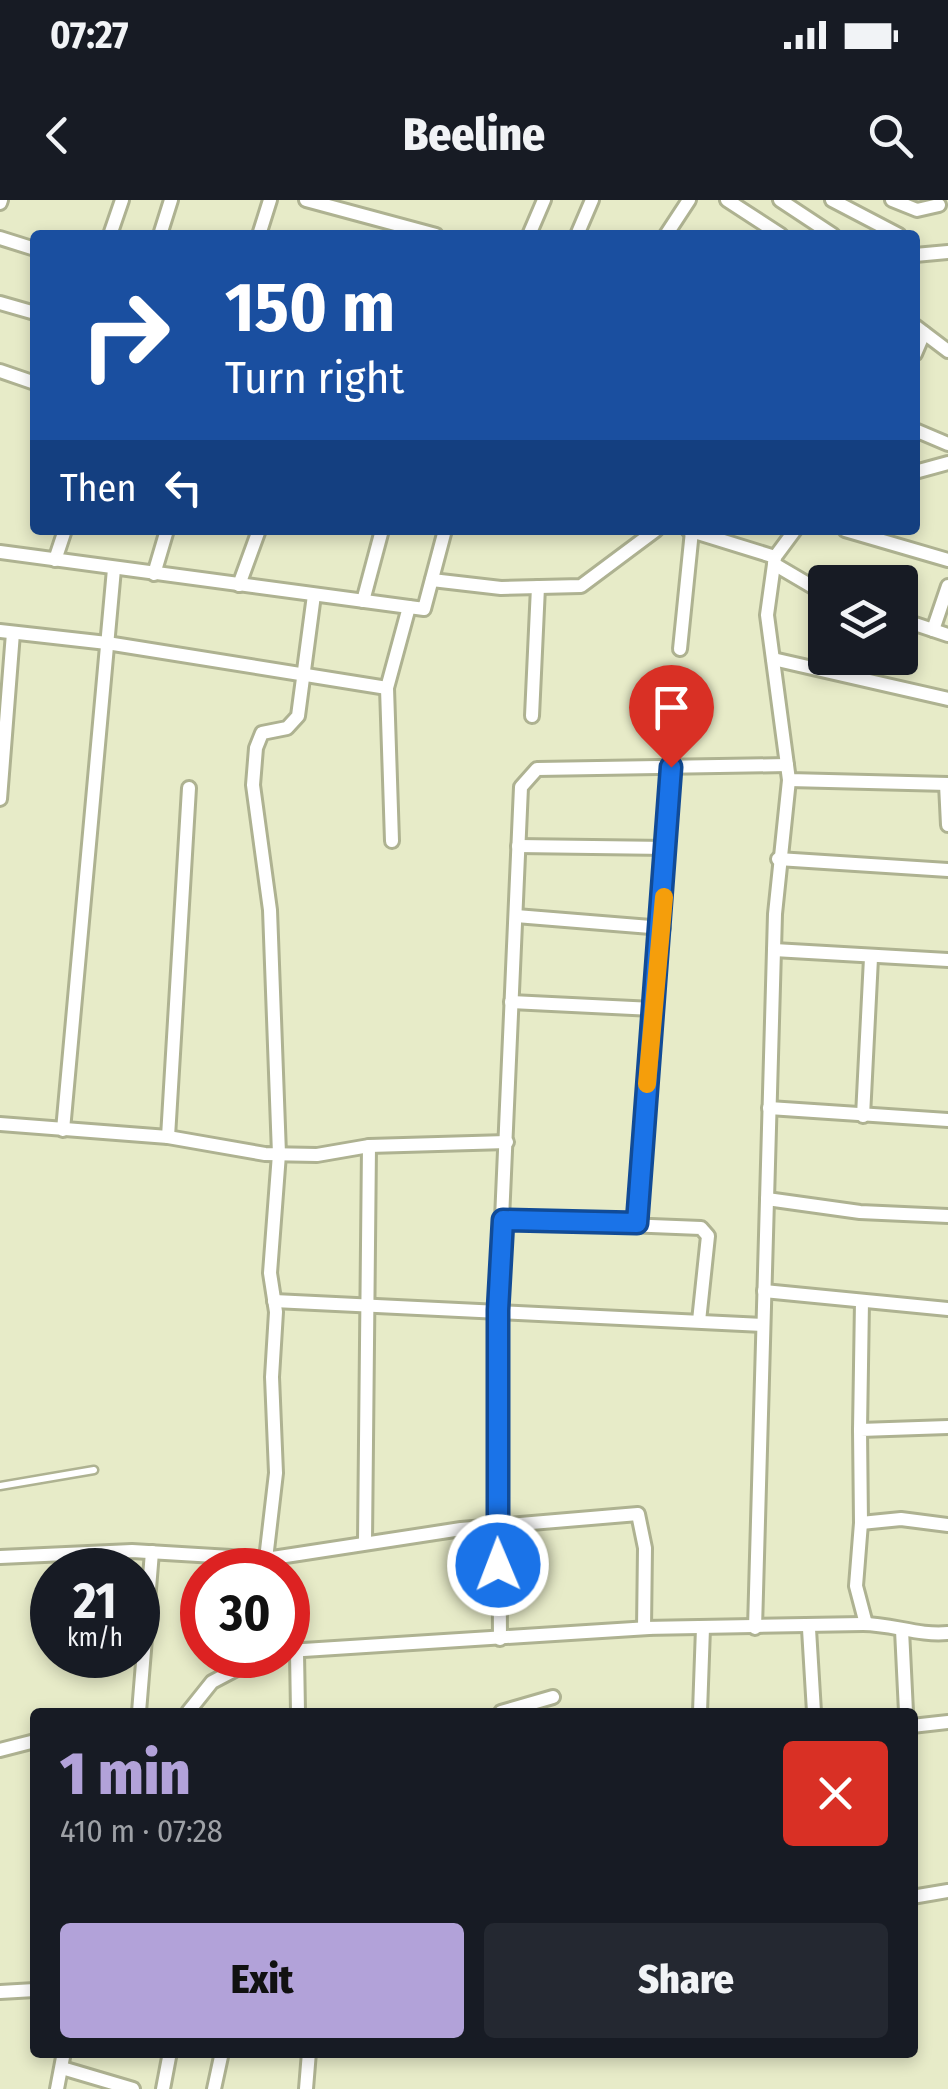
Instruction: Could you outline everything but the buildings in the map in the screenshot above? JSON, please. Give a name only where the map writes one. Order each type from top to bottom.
[{"type":"street","points":[[112,230],[122,200]]},
{"type":"street","points":[[162,230],[171,200]]},
{"type":"street","points":[[261,230],[270,200]]},
{"type":"street","points":[[306,200],[384,228]]},
{"type":"street","points":[[531,230],[544,200]]},
{"type":"street","points":[[579,230],[592,200]]},
{"type":"street","points":[[669,230],[690,200]]},
{"type":"street","points":[[727,200],[773,230]]},
{"type":"street","points":[[780,200],[825,230]]},
{"type":"street","points":[[832,200],[890,230]]},
{"type":"street","points":[[892,200],[916,210],[940,205]]},
{"type":"street","points":[[0,238],[30,247]]},
{"type":"street","points":[[920,253],[948,252]]},
{"type":"street","points":[[0,303],[30,312]]},
{"type":"street","points":[[920,331],[948,351]]},
{"type":"street","points":[[0,371],[30,381]]},
{"type":"street","points":[[920,432],[948,444]]},
{"type":"street","points":[[920,471],[948,463]]},
{"type":"street","points":[[55,560],[63,535]]},
{"type":"street","points":[[154,574],[166,535]]},
{"type":"street","points":[[240,585],[257,535]]},
{"type":"street","points":[[363,601],[381,535]]},
{"type":"street","points":[[0,552],[424,609],[443,535]]},
{"type":"street","points":[[432,580],[501,588],[581,586],[649,535]]},
{"type":"street","points":[[680,649],[690,535]]},
{"type":"street","points":[[701,535],[774,561],[808,583]]},
{"type":"street","points":[[755,1628],[774,950],[778,858],[789,780],[767,614],[774,561],[792,535]]},
{"type":"street","points":[[863,535],[948,560]]},
{"type":"street","points":[[63,1130],[114,569]]},
{"type":"street","points":[[933,630],[948,586]]},
{"type":"street","points":[[532,716],[538,587]]},
{"type":"street","points":[[268,1548],[276,1473],[274,1301],[270,1274],[279,1154],[270,910],[253,764],[262,734],[296,722],[314,595]]},
{"type":"street","points":[[392,841],[387,688],[409,607]]},
{"type":"street","points":[[918,625],[948,635]]},
{"type":"street","points":[[0,799],[7,632],[107,643],[387,688]]},
{"type":"street","points":[[773,659],[948,698]]},
{"type":"street","points":[[500,1638],[498,1310],[521,787],[536,769],[787,765]]},
{"type":"street","points":[[637,1223],[671,767]]},
{"type":"street","points":[[789,780],[947,784],[948,825]]},
{"type":"street","points":[[168,1137],[188,788]]},
{"type":"street","points":[[518,846],[667,848]]},
{"type":"street","points":[[778,858],[948,870]]},
{"type":"street","points":[[516,916],[662,928]]},
{"type":"street","points":[[774,950],[948,960]]},
{"type":"street","points":[[863,1116],[871,958]]},
{"type":"street","points":[[511,1002],[653,1009]]},
{"type":"street","points":[[769,1108],[948,1120]]},
{"type":"street","points":[[0,1124],[168,1137],[279,1154],[342,1153],[369,1146],[507,1142]]},
{"type":"street","points":[[365,1541],[369,1146]]},
{"type":"street","points":[[766,1199],[860,1212],[948,1216]]},
{"type":"street","points":[[503,1220],[696,1226],[706,1231],[700,1322]]},
{"type":"street","points":[[764,1291],[948,1309]]},
{"type":"street","points":[[274,1301],[763,1325]]},
{"type":"street","points":[[862,1301],[861,1523],[856,1586],[866,1624]]},
{"type":"street","points":[[860,1430],[948,1426]]},
{"type":"street","points":[[310,1554],[365,1541],[638,1514],[645,1548],[644,1628],[809,1629],[866,1624],[948,1632]]},
{"type":"street","points":[[861,1523],[902,1519],[948,1525]]},
{"type":"street","points":[[0,1558],[30,1554]]},
{"type":"street","points":[[310,1651],[650,1628]]},
{"type":"street","points":[[700,1708],[702,1628]]},
{"type":"street","points":[[809,1629],[814,1708]]},
{"type":"street","points":[[902,1630],[906,1708]]},
{"type":"street","points":[[139,1708],[142,1678]]},
{"type":"street","points":[[191,1708],[220,1678]]},
{"type":"street","points":[[295,1678],[298,1708]]},
{"type":"street","points":[[515,1708],[553,1697]]},
{"type":"street","points":[[918,1725],[948,1722]]},
{"type":"street","points":[[0,1750],[30,1742]]},
{"type":"street","points":[[918,1896],[948,1891]]},
{"type":"street","points":[[0,1992],[30,1990]]},
{"type":"street","points":[[58,2089],[63,2058]]},
{"type":"street","points":[[163,2089],[169,2058]]},
{"type":"street","points":[[214,2089],[221,2058]]},
{"type":"street","points":[[306,2089],[309,2058]]},
{"type":"street","points":[[62,2068],[133,2089]]},
{"type":"lane","points":[[0,1486],[94,1470]]},
{"type":"slow traffic","points":[[647,1084],[664,897]]},
{"type":"route","points":[[498,1565],[498,1310],[503,1220],[637,1223],[671,767]]}]
